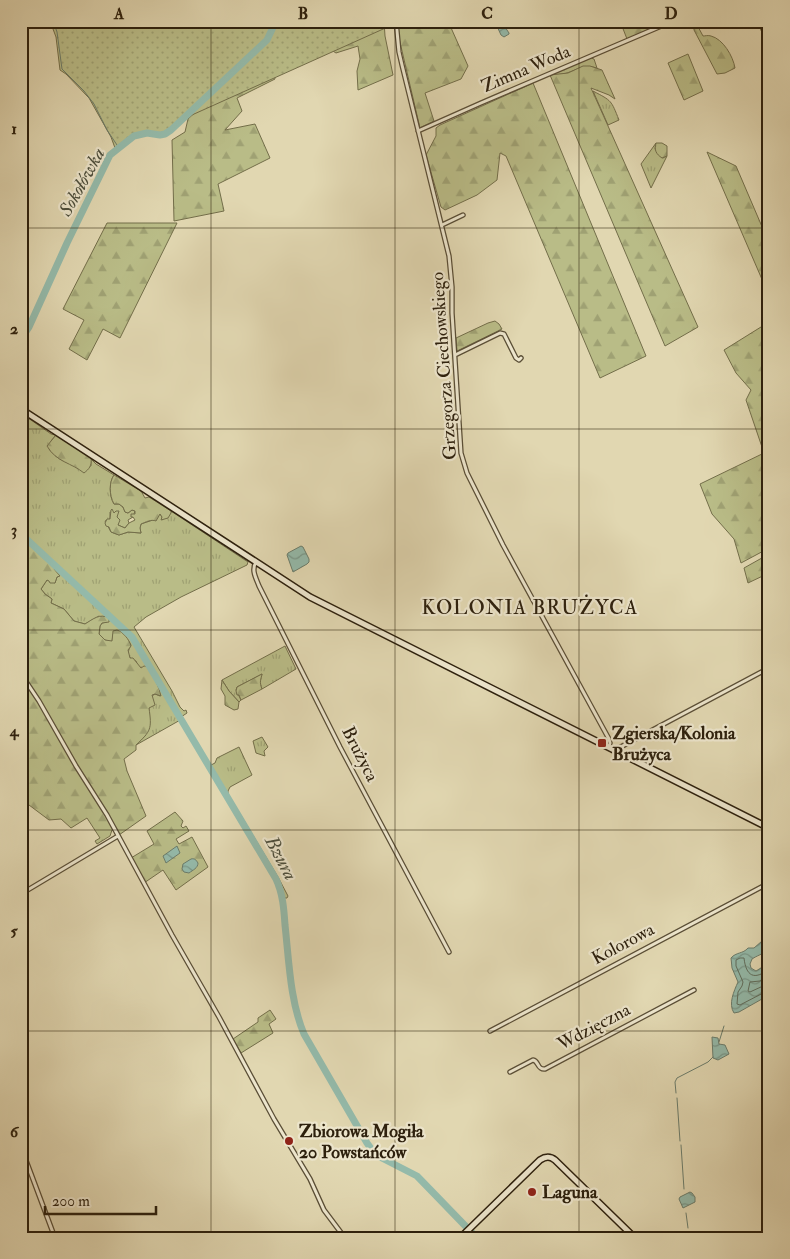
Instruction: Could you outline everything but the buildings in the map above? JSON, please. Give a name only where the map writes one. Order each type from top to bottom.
[{"type":"main road","points":[[21,409],[254,564],[310,597],[769,828]]},
{"type":"main road","points":[[460,1238],[540,1160],[549,1157],[555,1160],[635,1238]]},
{"type":"street","name":"Grzegorza Ciechowskiego","points":[[396,21],[402,66],[450,264],[460,453],[467,473],[503,545],[609,739],[612,748]]},
{"type":"street","name":"Zimna Woda","points":[[418,131],[481,102],[672,21]]},
{"type":"street","points":[[442,225],[463,215]]},
{"type":"street","points":[[455,355],[500,333],[504,334],[516,358],[519,360],[521,358]]},
{"type":"street","name":"Brużyca","points":[[254,564],[254,572],[259,586],[340,747],[449,952]]},
{"type":"street","points":[[612,748],[769,668]]},
{"type":"street","points":[[21,674],[46,712],[76,766],[107,815],[274,1119],[310,1179],[324,1210],[345,1238]]},
{"type":"street","points":[[21,894],[118,836]]},
{"type":"street","name":"Kolorowa","points":[[490,1031],[769,882]]},
{"type":"street","name":"Wdzięczna","points":[[510,1072],[533,1060],[536,1061],[539,1068],[545,1069],[694,990]]},
{"type":"street","points":[[21,1147],[55,1238]]},
{"type":"green space","points":[[50,21],[401,21],[183,119],[157,136],[137,137],[120,149],[115,148],[111,137],[89,98],[60,70],[56,37]]},
{"type":"green space","points":[[384,21],[393,75],[358,90],[357,71],[360,59],[358,46],[336,53],[317,41]]},
{"type":"green space","points":[[398,21],[448,21],[468,66],[461,79],[425,93],[434,121],[420,128],[399,38]]},
{"type":"green space","points":[[620,21],[660,22],[658,25],[627,39]]},
{"type":"green space","points":[[757,21],[769,21],[769,49]]},
{"type":"green space","points":[[696,23],[703,36],[715,38],[723,44],[730,53],[735,68],[725,73],[717,74],[694,30]]},
{"type":"green space","points":[[269,44],[275,79],[237,98],[242,111],[225,130],[255,124],[270,158],[218,184],[224,211],[174,221],[172,140],[185,132],[188,119]]},
{"type":"green space","points":[[688,54],[703,91],[684,100],[668,63]]},
{"type":"green space","points":[[591,58],[594,59],[597,68],[585,67],[565,74],[550,75]]},
{"type":"green space","points":[[583,66],[602,70],[615,99],[591,88],[698,327],[665,346],[550,75],[568,73]]},
{"type":"green space","points":[[533,83],[646,356],[600,378],[506,156],[500,153],[497,180],[477,195],[445,210],[441,207],[426,155],[436,136],[436,128],[440,125]]},
{"type":"green space","points":[[593,91],[610,102],[619,120],[608,125]]},
{"type":"green space","points":[[656,143],[655,149],[662,158],[667,156],[651,188],[641,164]]},
{"type":"green space","points":[[656,143],[662,143],[667,146],[667,156],[662,158],[658,155],[655,150]]},
{"type":"green space","points":[[707,152],[736,166],[769,243],[769,290],[767,291]]},
{"type":"green space","points":[[107,223],[177,223],[120,338],[103,329],[87,360],[69,349],[84,320],[63,309]]},
{"type":"green space","points":[[495,321],[502,329],[457,351],[456,338]]},
{"type":"green space","points":[[769,322],[769,548],[741,563],[734,539],[712,514],[700,484],[764,453],[746,400],[751,390],[736,373],[724,350]]},
{"type":"green space","points":[[21,413],[51,434],[56,435],[51,441],[49,449],[58,458],[68,463],[91,466],[91,459],[114,475],[110,489],[114,504],[119,504],[128,513],[132,510],[135,511],[125,528],[118,525],[115,513],[110,512],[110,519],[105,521],[111,532],[119,535],[128,532],[141,533],[141,524],[153,520],[160,514],[162,520],[171,511],[248,562],[247,565],[181,597],[146,617],[134,627],[180,707],[184,711],[186,710],[187,713],[181,717],[182,719],[136,745],[145,736],[152,696],[155,694],[160,696],[151,667],[141,669],[136,661],[130,657],[128,653],[131,645],[124,635],[113,634],[112,642],[105,640],[99,634],[102,623],[107,622],[99,616],[85,624],[74,621],[64,609],[51,603],[52,599],[41,589],[47,580],[55,583],[59,576],[53,569],[56,567],[21,534]]},
{"type":"green space","points":[[56,435],[91,458],[90,467],[84,473],[59,459],[47,446]]},
{"type":"green space","points":[[114,475],[141,491],[145,498],[149,497],[171,511],[168,518],[161,520],[160,514],[156,521],[141,524],[141,533],[128,532],[119,535],[111,532],[105,523],[107,519],[110,519],[112,509],[114,513],[119,511],[117,517],[120,520],[118,525],[125,528],[135,520],[131,517],[131,514],[135,514],[135,511],[125,512],[119,504],[114,504],[110,489]]},
{"type":"green space","points":[[21,534],[56,566],[54,569],[60,576],[57,577],[55,583],[50,583],[47,580],[41,589],[52,599],[51,603],[64,609],[74,621],[85,624],[100,616],[109,618],[109,622],[102,623],[100,626],[99,634],[105,640],[112,641],[113,631],[117,630],[124,634],[131,646],[128,650],[130,658],[133,658],[141,668],[144,666],[151,667],[161,696],[152,695],[155,705],[149,708],[149,729],[136,745],[136,750],[124,759],[127,771],[146,816],[119,835],[115,829],[112,830],[110,836],[97,844],[95,841],[100,838],[87,818],[71,828],[61,819],[49,820],[21,799]]},
{"type":"green space","points":[[769,554],[769,573],[748,583],[744,568]]},
{"type":"green space","points":[[285,646],[296,669],[262,689],[260,682],[262,674],[237,687],[236,690],[241,700],[239,702],[222,680]]},
{"type":"green space","points":[[262,674],[260,682],[262,689],[241,700],[239,695],[237,695],[237,687]]},
{"type":"green space","points":[[222,680],[239,702],[238,709],[234,710],[225,705],[225,696],[221,689]]},
{"type":"green space","points":[[262,737],[268,747],[264,751],[265,756],[256,753],[253,741]]},
{"type":"green space","points":[[239,747],[252,775],[230,787],[228,794],[278,877],[288,896],[287,898],[282,898],[280,886],[209,766],[215,763],[217,758]]},
{"type":"green space","points":[[175,812],[183,821],[181,826],[183,828],[186,826],[189,831],[176,839],[179,844],[192,837],[208,867],[176,890],[163,870],[144,883],[131,858],[154,844],[147,831]]},
{"type":"green space","points":[[270,1010],[276,1019],[269,1024],[273,1033],[241,1053],[233,1039],[258,1022],[258,1018]]},
{"type":"water","points":[[501,21],[509,33],[504,37],[501,35],[496,24]]},
{"type":"water","points":[[301,546],[309,562],[293,572],[287,555]]},
{"type":"water","points":[[177,846],[180,853],[166,863],[163,856]]},
{"type":"water","points":[[191,859],[196,860],[197,866],[189,873],[184,872],[182,869],[183,864]]},
{"type":"water","points":[[762,941],[766,941],[767,944],[765,951],[752,959],[750,964],[751,968],[756,971],[769,962],[769,995],[734,1013],[732,1009],[733,993],[738,982],[732,968],[731,958],[748,948],[754,948]]},
{"type":"water","points":[[712,1037],[718,1038],[719,1044],[725,1045],[729,1054],[718,1060],[713,1058]]},
{"type":"water","points":[[690,1192],[695,1197],[695,1202],[683,1208],[679,1199]]},
{"type":"waterway","points":[[53,21],[57,32],[62,69],[94,104],[107,130],[119,148]]},
{"type":"waterway","name":"Sokołówka","points":[[21,339],[29,327],[110,155],[134,136],[147,133],[160,135],[171,130],[267,40],[276,21]]},
{"type":"waterway","name":"Bzura","points":[[21,534],[132,637],[276,879],[283,902],[291,981],[299,1021],[304,1034],[367,1143],[378,1156],[417,1176],[477,1238]]},
{"type":"waterway","points":[[719,1042],[724,1026]]},
{"type":"waterway","points":[[676,1093],[675,1082],[677,1078],[708,1062],[713,1057]]},
{"type":"waterway","points":[[677,1098],[680,1141]]},
{"type":"waterway","points":[[681,1145],[684,1189]]},
{"type":"waterway","points":[[686,1213],[688,1228]]},
{"type":"place","name":"Zgierska/Kolonia Brużyca","points":[[602,743]]},
{"type":"place","name":"Zbiorowa Mogiła 20 Powstańców","points":[[289,1141]]},
{"type":"place","name":"Laguna","points":[[532,1192]]},
{"type":"district","name":"KOLONIA BRUŻYCA","points":[[530,607]]}]
